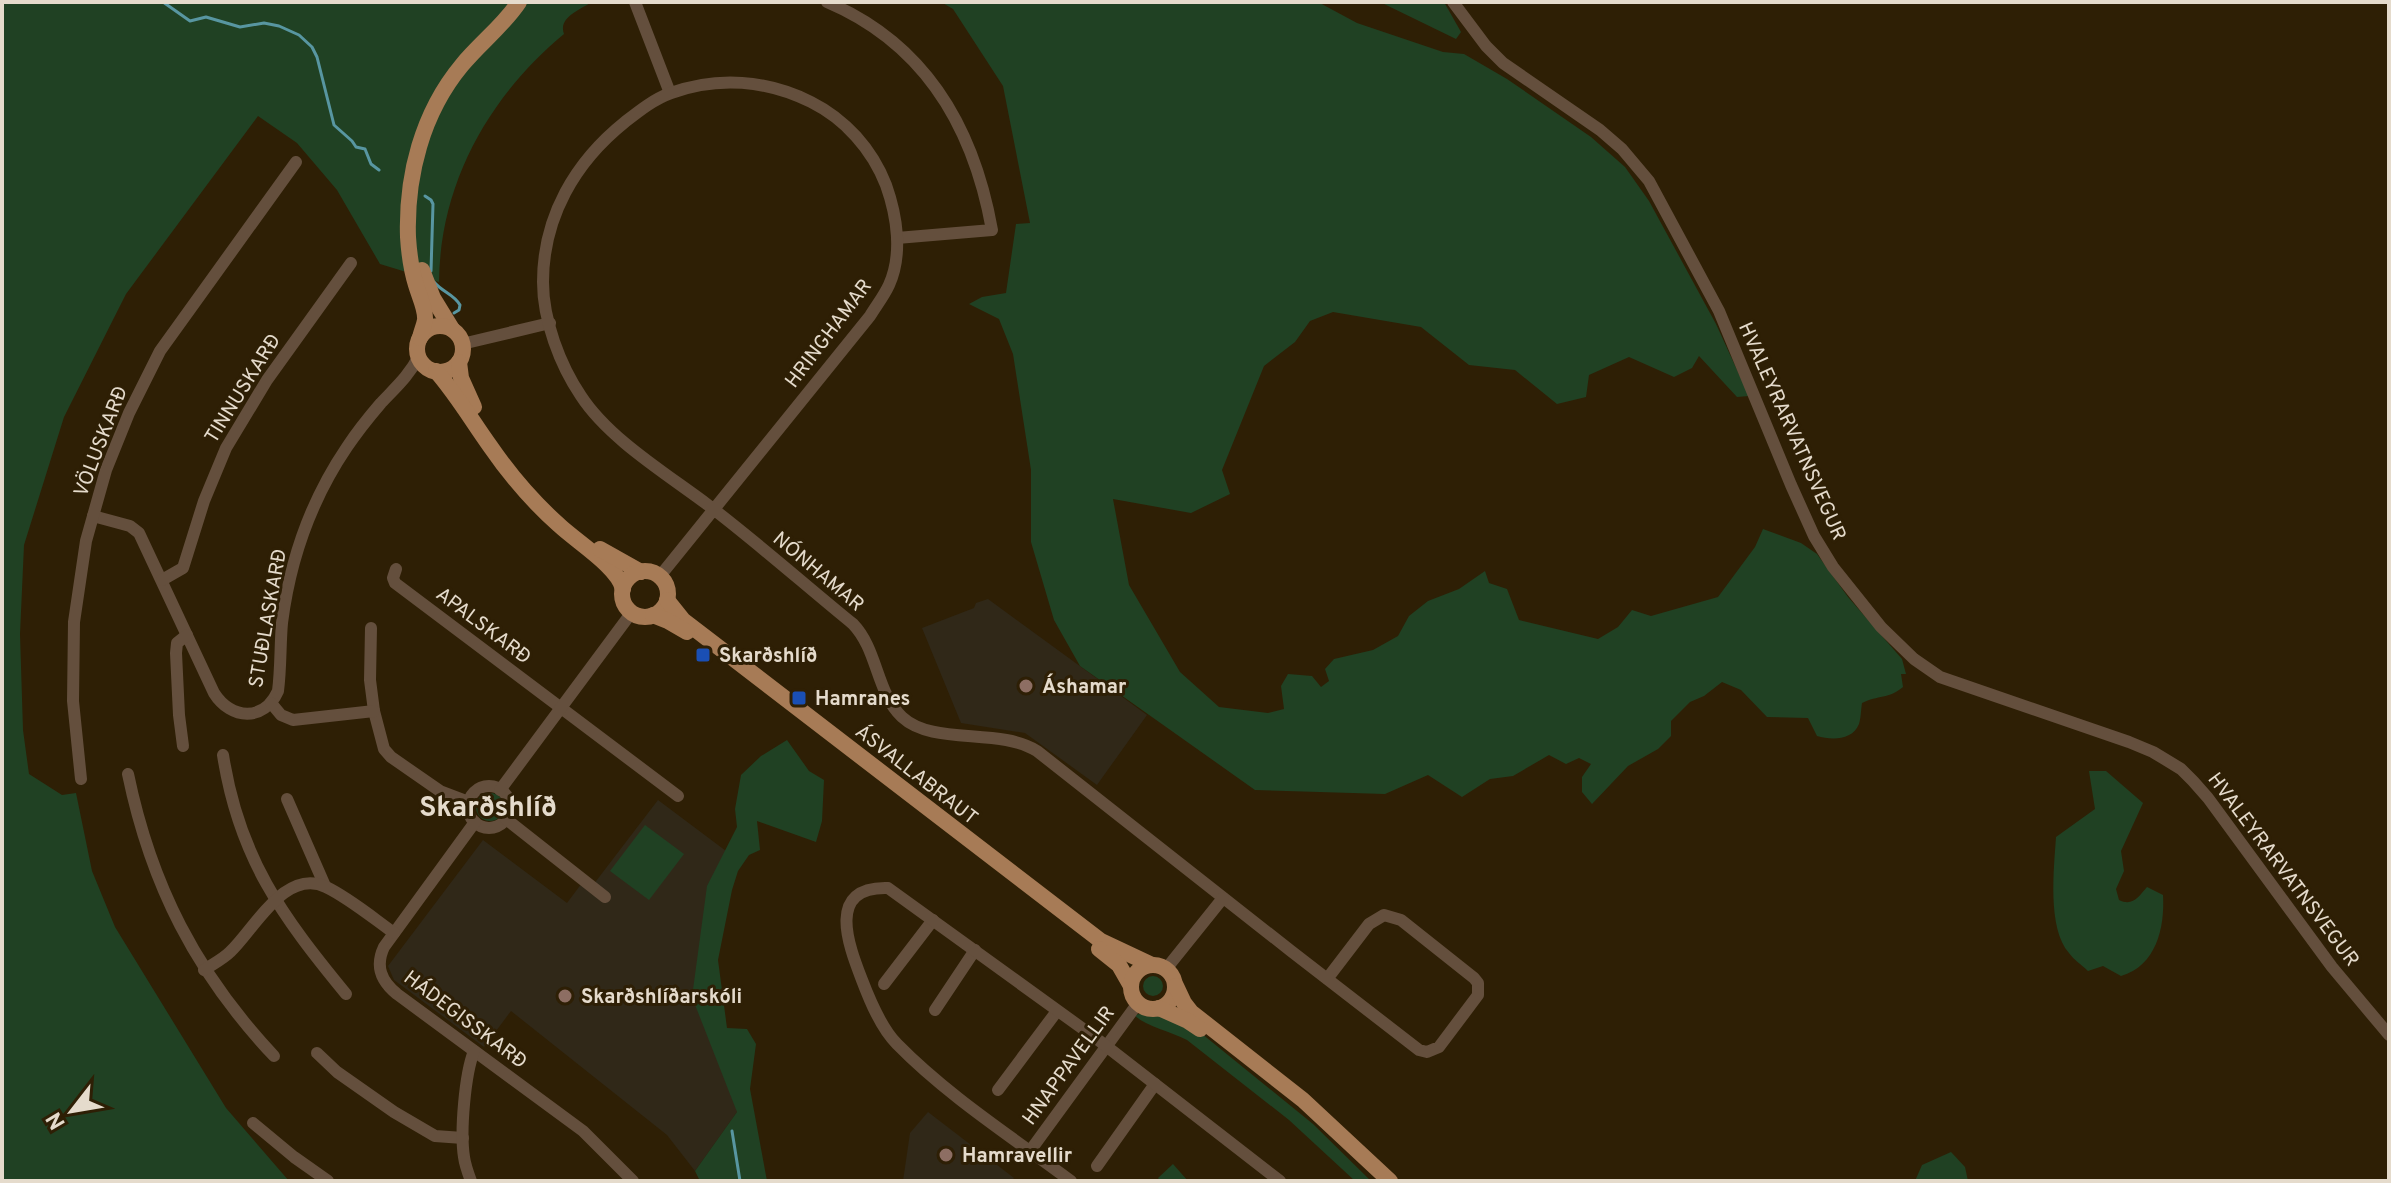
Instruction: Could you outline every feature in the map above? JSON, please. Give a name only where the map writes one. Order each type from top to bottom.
[{"type":"main road","points":[[459,362],[468,396],[518,471],[590,542],[641,572],[660,576],[667,587],[665,606],[653,615],[639,616],[632,612],[624,602],[617,575],[528,495],[498,458],[458,397],[433,370],[425,366],[419,356],[418,344],[425,319],[410,261],[408,235],[411,185],[418,149],[425,126],[447,85],[519,2]]},
{"type":"main road","points":[[433,370],[449,370],[459,362],[462,344],[424,278],[418,253],[416,227],[425,161],[433,136],[457,88],[519,21],[530,2]]},
{"type":"main road","points":[[420,338],[431,328],[452,329]]},
{"type":"main road","points":[[623,589],[629,578],[641,572]]},
{"type":"main road","name":"ÁSVALLABRAUT","points":[[667,600],[683,620],[1101,941],[1159,967]]},
{"type":"main road","name":"ÁSVALLABRAUT","points":[[653,615],[673,623],[702,643],[1113,959],[1131,986]]},
{"type":"main road","points":[[1377,1181],[1307,1115],[1188,1021],[1159,1008],[1148,1008],[1138,1003],[1131,986],[1136,973],[1143,967],[1159,967],[1173,977],[1183,1002],[1191,1012],[1303,1100],[1390,1181]]},
{"type":"main road","points":[[1159,1008],[1172,998],[1176,986]]},
{"type":"street","points":[[635,2],[670,93]]},
{"type":"street","points":[[827,2],[863,19],[892,41],[921,70],[946,102],[963,131],[985,192],[992,230],[897,238]]},
{"type":"street","name":"HVALEYRARVATNSVEGUR","points":[[1453,2],[1503,63],[1600,130],[1622,149],[1649,181],[1719,311],[1814,536],[1833,567],[1881,627],[1914,659],[1940,677],[2129,742],[2181,769],[2208,798],[2332,967],[2389,1035]]},
{"type":"street","name":"HRINGHAMAR","points":[[660,576],[714,510],[870,316],[889,286],[894,270],[897,238],[893,205],[880,169],[858,137],[827,110],[793,93],[751,82],[711,83],[670,93],[642,108],[615,130],[588,157],[568,185],[558,207],[545,259],[544,301],[572,381],[600,422],[714,510]]},
{"type":"street","name":"VÖLUSKARÐ","points":[[81,779],[75,728],[73,647],[81,569],[106,470],[160,351],[296,162]]},
{"type":"street","name":"TINNUSKARÐ","points":[[162,580],[179,572],[186,564],[210,485],[244,416],[351,263]]},
{"type":"street","points":[[462,344],[550,323]]},
{"type":"street","name":"STUÐLASKARÐ","points":[[93,516],[135,529],[146,545],[214,693],[226,707],[238,713],[260,711],[271,703],[278,691],[286,600],[304,529],[325,483],[345,450],[367,419],[408,375],[419,356]]},
{"type":"street","points":[[408,375],[433,370]]},
{"type":"street","name":"NÓNHAMAR","points":[[714,510],[857,628],[897,712],[918,728],[1019,741],[1037,751],[1223,898]]},
{"type":"street","name":"APALSKARÐ","points":[[396,569],[395,583],[561,707]]},
{"type":"street","points":[[500,790],[632,612]]},
{"type":"street","points":[[371,628],[370,680],[382,744],[391,757],[440,791],[469,802]]},
{"type":"street","points":[[183,746],[176,653],[177,643],[187,635]]},
{"type":"street","points":[[271,703],[281,715],[293,720],[374,711]]},
{"type":"street","points":[[561,707],[678,796]]},
{"type":"street","points":[[223,755],[231,799],[255,865],[306,945],[346,994]]},
{"type":"street","points":[[128,774],[140,826],[180,926],[204,970],[274,1056]]},
{"type":"street","points":[[491,786],[500,790],[510,807],[506,819],[491,828],[475,822],[469,813],[469,802],[474,793],[491,786]]},
{"type":"street","points":[[287,799],[325,886]]},
{"type":"street","points":[[506,819],[605,897]]},
{"type":"street","name":"HÁDEGISSKARÐ","points":[[475,822],[384,947],[379,960],[380,973],[385,983],[583,1131],[633,1181]]},
{"type":"street","points":[[204,970],[230,953],[275,900],[297,886],[325,886],[394,933]]},
{"type":"street","points":[[1071,1181],[947,1089],[888,1033],[869,997],[847,938],[845,916],[850,904],[859,895],[871,889],[888,888],[1106,1047],[1280,1181]]},
{"type":"street","points":[[1159,967],[1223,898],[1327,979],[1419,1050],[1427,1052],[1439,1047],[1478,995],[1479,989],[1474,978],[1449,957],[1401,920],[1384,915],[1369,924],[1327,979]]},
{"type":"street","points":[[884,984],[933,920]]},
{"type":"street","points":[[935,1010],[975,950]]},
{"type":"street","name":"HNAPPAVELLIR","points":[[1030,1151],[1138,1003]]},
{"type":"street","points":[[998,1090],[1057,1011]]},
{"type":"street","points":[[471,1181],[464,1158],[463,1138],[469,1065],[474,1051]]},
{"type":"street","points":[[317,1053],[337,1072],[435,1136],[463,1138]]},
{"type":"street","points":[[1097,1166],[1155,1084]]},
{"type":"street","points":[[253,1123],[328,1181]]},
{"type":"street","points":[[1255,1181],[1266,1170]]},
{"type":"shaded area","name":"Áshamar","points":[[988,599],[1147,715],[1097,785],[1025,733],[961,723],[922,628],[974,608],[976,603]]},
{"type":"shaded area","name":"Skarðshlíðarskóli","points":[[658,800],[734,857],[712,937],[737,1112],[695,1171],[667,1135],[511,1011],[484,1047],[394,980],[388,966],[483,840],[567,903],[582,883],[590,889]]},
{"type":"shaded area","name":"Hamravellir","points":[[928,1112],[1014,1178],[1011,1181],[903,1181],[910,1133]]},
{"type":"green space","points":[[2,2],[592,2],[567,19],[564,34],[513,85],[474,144],[448,210],[439,282],[380,264],[337,190],[297,143],[258,116],[126,294],[64,417],[24,545],[20,634],[23,730],[29,774],[62,795],[76,793],[92,871],[115,927],[226,1108],[289,1181],[2,1181]]},
{"type":"green space","points":[[941,2],[1318,2],[1357,23],[1443,52],[1464,54],[1507,79],[1591,137],[1625,167],[1649,201],[1716,324],[1749,396],[1737,397],[1699,356],[1692,368],[1674,377],[1629,357],[1589,375],[1586,397],[1557,404],[1515,370],[1469,365],[1421,327],[1333,312],[1310,321],[1295,342],[1264,366],[1222,470],[1230,494],[1191,513],[1113,499],[1129,585],[1180,672],[1219,707],[1268,713],[1284,709],[1281,686],[1288,674],[1312,676],[1321,687],[1329,681],[1325,669],[1334,659],[1373,650],[1398,636],[1409,616],[1428,601],[1459,589],[1485,571],[1489,583],[1507,589],[1519,620],[1598,639],[1618,627],[1632,610],[1651,616],[1718,597],[1755,547],[1763,529],[1801,543],[1817,554],[1848,597],[1902,659],[1906,674],[1901,674],[1903,687],[1862,703],[1856,730],[1846,736],[1828,738],[1817,736],[1808,718],[1767,717],[1741,690],[1722,682],[1690,702],[1671,721],[1671,736],[1658,749],[1628,766],[1592,804],[1582,792],[1582,777],[1591,764],[1579,758],[1566,764],[1549,755],[1513,776],[1490,779],[1462,797],[1428,775],[1385,794],[1255,790],[1080,666],[1054,620],[1031,542],[1031,470],[1013,354],[999,319],[969,304],[982,297],[1006,293],[1016,224],[1030,223],[1003,86],[953,9]]},
{"type":"green space","points":[[1380,2],[1444,2],[1461,32],[1456,39]]},
{"type":"green space","points":[[787,740],[809,771],[824,780],[822,821],[816,842],[757,821],[760,850],[749,855],[738,871],[718,960],[727,1028],[747,1029],[756,1044],[750,1089],[767,1181],[700,1181],[695,1171],[737,1112],[692,997],[707,886],[737,827],[735,809],[741,775],[761,756]]},
{"type":"green space","points":[[2089,771],[2106,771],[2143,803],[2121,851],[2124,871],[2116,889],[2119,900],[2132,901],[2147,887],[2163,895],[2162,920],[2156,944],[2143,964],[2121,976],[2103,966],[2088,971],[2069,953],[2057,929],[2053,881],[2056,837],[2095,809]]},
{"type":"green space","points":[[490,793],[500,797],[504,807],[500,817],[490,821],[480,817],[476,807],[480,797]]},
{"type":"green space","points":[[645,825],[684,854],[649,900],[610,871]]},
{"type":"green space","points":[[1153,976],[1160,979],[1163,986],[1160,993],[1153,996],[1146,993],[1143,986],[1146,979]]},
{"type":"green space","points":[[1134,1015],[1163,1015],[1196,1029],[1313,1124],[1371,1181],[1355,1181],[1289,1120],[1187,1040],[1145,1023]]},
{"type":"green space","points":[[1951,1152],[1965,1167],[1968,1181],[1915,1181],[1922,1165]]},
{"type":"green space","points":[[1173,1164],[1188,1181],[1160,1181],[1158,1178]]},
{"type":"waterway","points":[[163,2],[190,21],[206,17],[240,27],[264,23],[299,35],[312,47],[317,57],[334,125],[356,147],[365,149],[371,164],[379,170]]},
{"type":"waterway","points":[[425,196],[433,204],[431,271]]},
{"type":"waterway","points":[[434,282],[460,305],[454,313]]},
{"type":"waterway","points":[[732,1131],[740,1181]]},
{"type":"place","name":"Skarðshlíð","points":[[703,655]]},
{"type":"place","name":"Áshamar","points":[[1026,686]]},
{"type":"place","name":"Hamranes","points":[[799,698]]},
{"type":"place","name":"Skarðshlíðarskóli","points":[[565,996]]},
{"type":"place","name":"Hamravellir","points":[[946,1155]]},
{"type":"district","name":"Skarðshlíð","points":[[488,806]]}]
